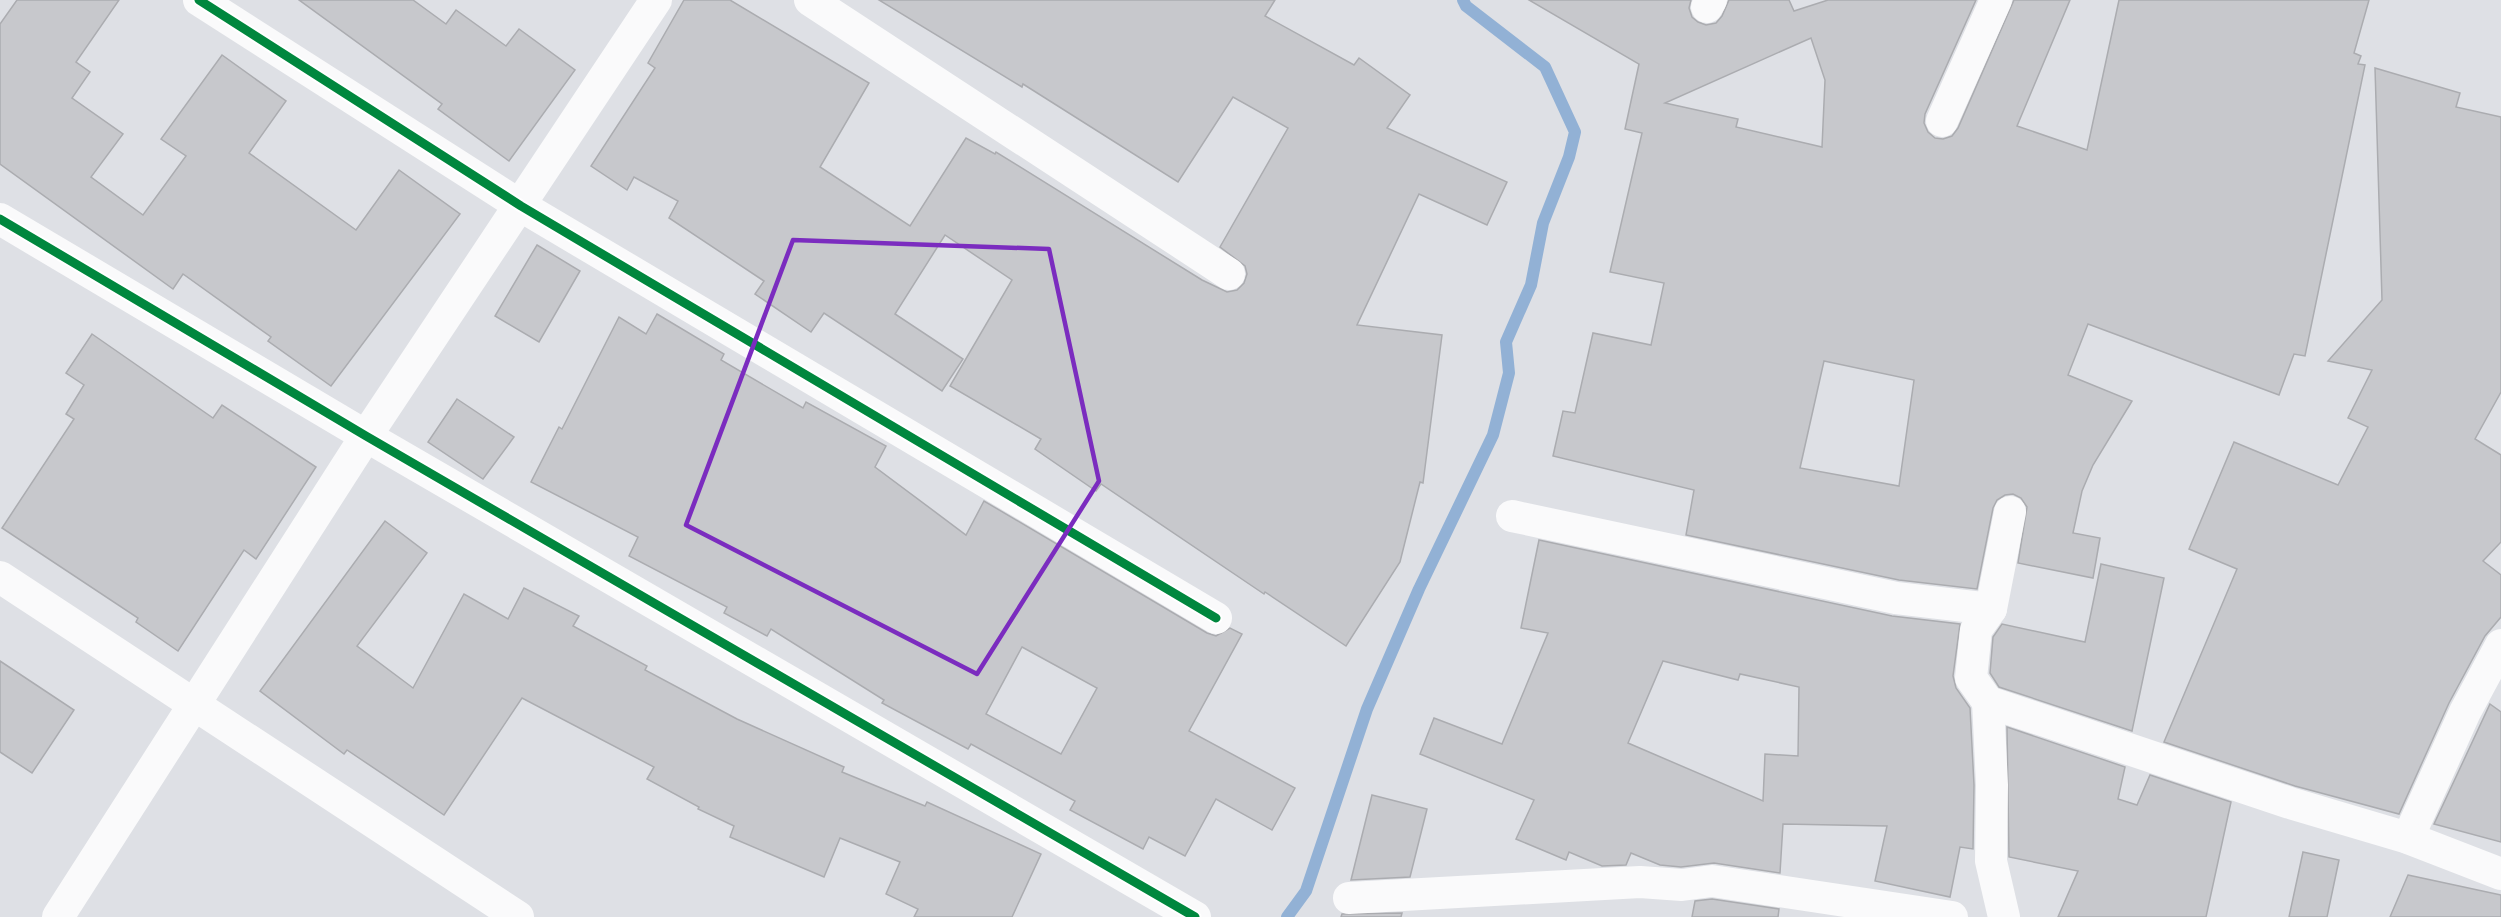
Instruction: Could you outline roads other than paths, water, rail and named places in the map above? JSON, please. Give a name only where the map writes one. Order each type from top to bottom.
[{"type":"street","points":[[199,0],[521,206],[1216,618]]},
{"type":"street","points":[[58,917],[366,436],[656,0]]},
{"type":"street","points":[[810,0],[1228,274]]},
{"type":"street","points":[[1942,121],[1996,0]]},
{"type":"street","points":[[0,219],[366,436],[1194,917]]},
{"type":"street","points":[[2004,917],[1991,861],[1992,785],[1988,702],[1971,678],[1976,630],[1991,609],[2010,512]]},
{"type":"street","points":[[1512,516],[1896,598],[1991,609]]},
{"type":"street","points":[[0,577],[518,917]]},
{"type":"street","points":[[2408,838],[2465,712],[2501,645]]},
{"type":"street","points":[[1988,702],[2290,803],[2408,838],[2501,874]]},
{"type":"street","points":[[1349,898],[1640,882],[1682,885],[1712,881],[1952,917]]},
{"type":"waterway","points":[[1287,917],[1306,891],[1367,709],[1419,589],[1493,435],[1509,373],[1506,342],[1531,285],[1543,223],[1569,157],[1575,132],[1545,67],[1466,6],[1463,0]]}]
